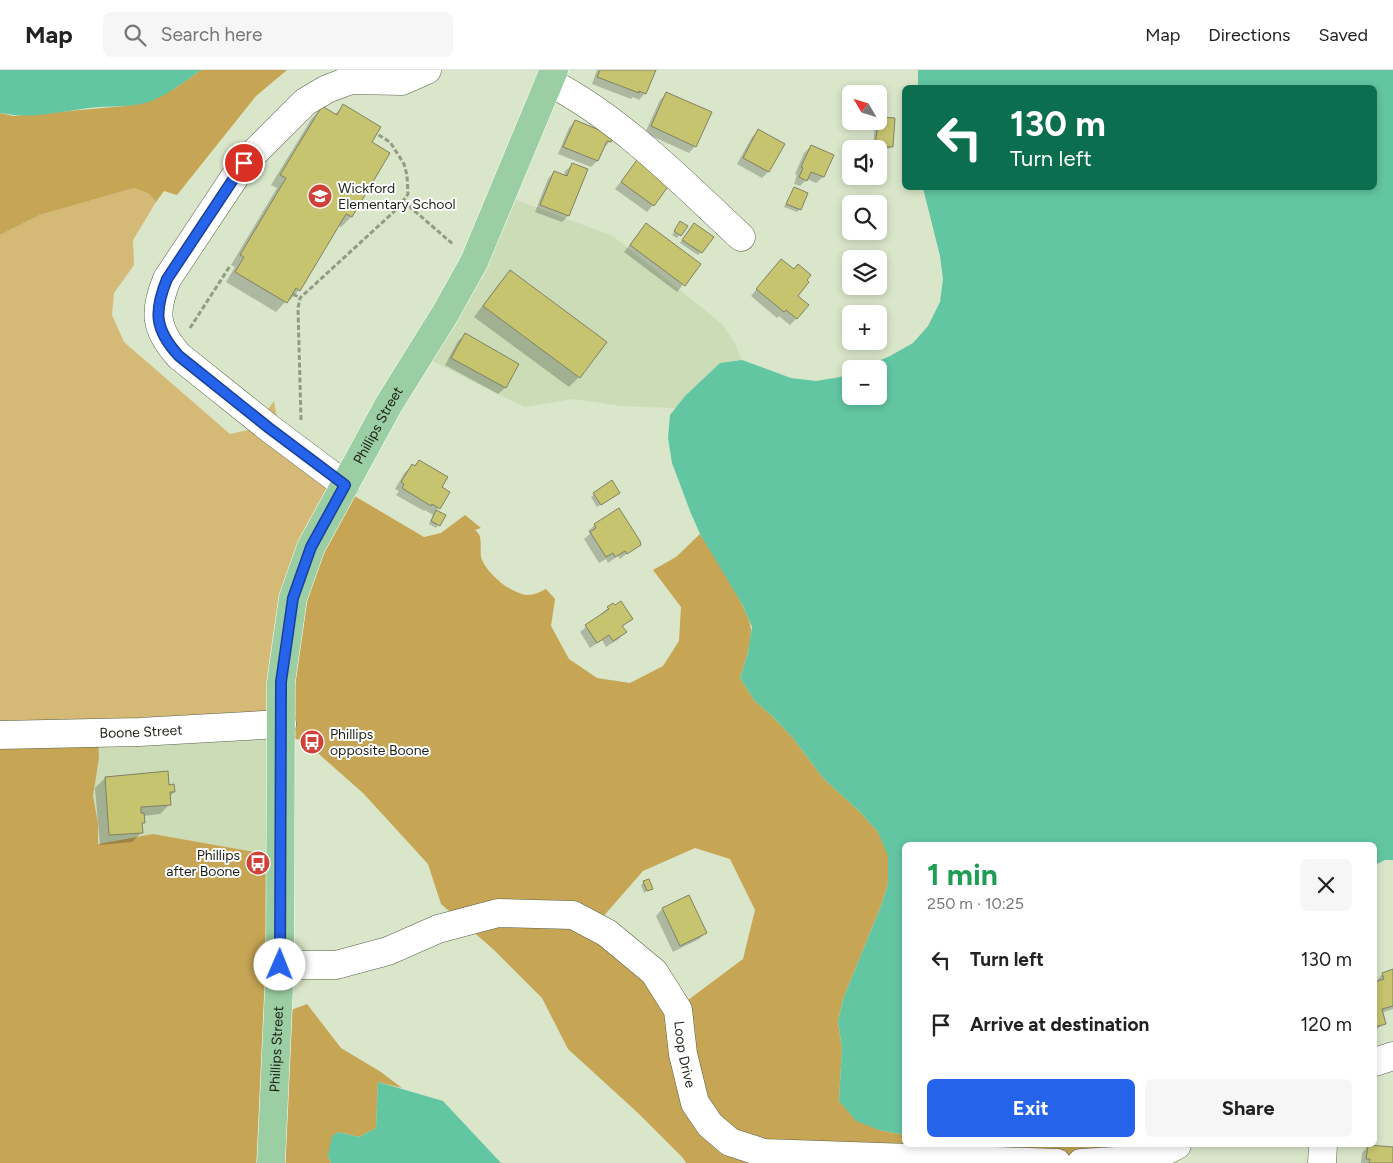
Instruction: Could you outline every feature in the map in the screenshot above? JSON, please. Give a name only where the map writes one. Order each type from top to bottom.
[{"type":"main road","name":"Phillips Street","points":[[271,1163],[280,965],[281,682],[293,598],[311,547],[389,404],[445,314],[474,262],[552,76]]},
{"type":"street","points":[[345,485],[269,428],[175,352],[163,334],[158,317],[159,300],[167,279],[244,163],[305,102],[327,89],[351,80],[402,81],[427,70]]},
{"type":"street","points":[[552,76],[644,148],[741,237]]},
{"type":"street","name":"Boone Street","points":[[0,736],[139,732],[282,724]]},
{"type":"street","name":"Loop Drive","points":[[280,965],[336,965],[388,951],[438,929],[498,913],[573,916],[607,933],[654,972],[678,1010],[683,1054],[695,1103],[710,1125],[730,1142],[764,1153],[1056,1163]]},
{"type":"street","points":[[1377,1061],[1393,1056]]},
{"type":"street","points":[[1322,1163],[1323,1147]]},
{"type":"street","points":[[1081,1163],[1116,1161],[1170,1154]]},
{"type":"path","points":[[305,455],[301,414],[298,308],[300,298],[398,208],[408,194],[409,185],[404,164],[390,142],[377,134]]},
{"type":"path","points":[[403,201],[474,262]]},
{"type":"path","points":[[175,352],[230,266]]},
{"type":"path","points":[[292,294],[300,298]]},
{"type":"shaded area","points":[[0,70],[201,70],[163,96],[143,104],[86,108],[50,114],[13,115],[0,113]]},
{"type":"shaded area","points":[[201,70],[287,70],[256,96],[177,195],[164,191],[156,202],[149,194],[134,188],[40,215],[0,235],[0,113],[13,116],[125,106],[174,89]]},
{"type":"shaded area","points":[[918,70],[1393,70],[1393,860],[1385,860],[1377,864],[1377,842],[902,842],[902,1134],[879,1130],[856,1121],[839,1101],[842,1048],[838,1022],[843,999],[888,884],[888,856],[878,832],[860,812],[823,778],[793,738],[754,700],[740,678],[748,652],[752,627],[742,604],[700,534],[690,511],[672,463],[668,438],[670,415],[685,396],[720,363],[742,360],[791,378],[816,381],[842,376],[842,405],[887,405],[887,360],[881,360],[913,343],[928,326],[940,302],[943,279],[940,256],[924,190],[1377,190],[1377,85],[918,85]]},
{"type":"shaded area","points":[[134,188],[149,194],[156,202],[133,240],[134,265],[114,293],[112,315],[124,342],[230,434],[253,429],[274,401],[279,429],[349,469],[278,723],[0,744],[0,235],[40,215]]},
{"type":"shaded area","points":[[510,196],[516,200],[613,236],[722,324],[734,342],[742,360],[720,363],[685,396],[676,408],[622,406],[573,399],[524,407],[420,355]]},
{"type":"shaded area","points":[[341,488],[424,537],[441,533],[465,515],[481,528],[475,530],[481,540],[482,560],[495,577],[507,587],[521,594],[532,594],[546,589],[555,599],[551,626],[569,659],[597,678],[630,683],[663,666],[679,641],[681,607],[653,570],[676,557],[700,534],[730,582],[745,609],[749,621],[751,629],[750,642],[740,678],[754,700],[793,738],[823,778],[860,812],[878,832],[889,856],[888,884],[843,999],[838,1022],[842,1048],[839,1101],[879,1130],[902,1134],[902,1147],[1100,1147],[1101,1159],[1171,1163],[686,1163],[638,1113],[568,1049],[542,998],[493,949],[441,904],[428,864],[363,793],[303,740],[280,737],[277,683]],"holes":[[[695,848],[730,859],[755,910],[743,959],[676,1009],[594,927],[643,871]]]},
{"type":"shaded area","points":[[278,723],[271,855],[153,834],[98,844],[98,823],[93,796],[99,758],[98,739]]},
{"type":"shaded area","points":[[98,739],[99,758],[93,796],[98,823],[98,844],[153,834],[271,855],[291,1010],[307,1004],[341,1048],[381,1072],[402,1088],[378,1082],[376,1128],[359,1137],[338,1132],[328,1156],[331,1163],[0,1163],[0,744]]},
{"type":"shaded area","points":[[378,1082],[443,1101],[501,1163],[331,1163],[328,1156],[332,1136],[338,1132],[359,1137],[376,1128]]},
{"type":"building","points":[[600,70],[656,70],[646,94],[597,77]]},
{"type":"building","points":[[666,92],[712,112],[696,147],[651,126]]},
{"type":"building","name":"Wickford Elementary School","points":[[343,104],[381,127],[372,142],[390,153],[352,217],[346,214],[300,291],[296,288],[287,303],[235,272],[244,257],[240,255],[286,178],[280,175],[322,106],[337,115]]},
{"type":"building","points":[[888,118],[895,118],[893,147],[887,147],[887,140],[876,140],[877,130],[888,130]]},
{"type":"building","points":[[575,120],[614,136],[611,142],[607,141],[598,161],[563,147]]},
{"type":"building","points":[[758,129],[785,144],[769,172],[743,158]]},
{"type":"building","points":[[811,145],[834,155],[824,177],[811,172],[807,181],[799,177],[803,168],[801,167]]},
{"type":"building","points":[[639,157],[672,181],[654,206],[621,182]]},
{"type":"building","points":[[572,163],[588,169],[569,216],[540,205],[554,171],[567,176]]},
{"type":"building","points":[[794,187],[808,193],[801,210],[786,204]]},
{"type":"building","points":[[680,221],[688,226],[681,236],[674,231]]},
{"type":"building","points":[[646,223],[701,264],[685,286],[630,245]]},
{"type":"building","points":[[694,223],[714,237],[702,253],[682,240]]},
{"type":"building","points":[[781,259],[794,269],[798,264],[811,275],[807,280],[809,282],[798,296],[809,305],[797,319],[786,310],[784,312],[756,289]]},
{"type":"building","points":[[510,270],[607,342],[580,378],[483,306]]},
{"type":"building","points":[[465,333],[519,364],[506,388],[451,358]]},
{"type":"building","points":[[419,460],[448,477],[442,487],[450,492],[440,509],[432,504],[431,506],[402,488],[404,484],[401,482],[412,464],[415,466]]},
{"type":"building","points":[[612,480],[620,493],[601,505],[593,493]]},
{"type":"building","points":[[619,508],[641,545],[627,554],[625,551],[615,557],[613,553],[606,557],[590,532],[596,528],[594,524]]},
{"type":"building","points":[[436,510],[446,515],[440,526],[431,521]]},
{"type":"building","points":[[621,601],[633,619],[622,626],[627,632],[613,641],[609,635],[597,643],[585,625],[609,609],[607,607],[613,603],[615,605]]},
{"type":"building","points":[[168,771],[169,785],[174,784],[175,792],[170,792],[171,805],[141,807],[145,823],[142,823],[143,833],[109,835],[105,777]]},
{"type":"building","points":[[649,879],[653,889],[647,891],[643,881]]},
{"type":"building","points":[[689,895],[707,933],[680,946],[662,908]]},
{"type":"building","points":[[1393,969],[1393,1006],[1382,1009],[1386,1024],[1377,1026],[1377,981],[1384,979],[1382,973]]},
{"type":"building","points":[[1368,1147],[1393,1147],[1393,1163],[1369,1163],[1370,1159],[1366,1159]]},
{"type":"place","name":"Wickford Elementary School","points":[[320,196]]},
{"type":"place","name":"Phillips opposite Boone","points":[[312,742]]},
{"type":"place","name":"Phillips after Boone","points":[[258,863]]},
{"type":"route","points":[[244,163],[167,279],[159,300],[158,317],[163,334],[179,356],[269,428],[345,485],[311,547],[293,598],[281,682],[280,965]]}]
